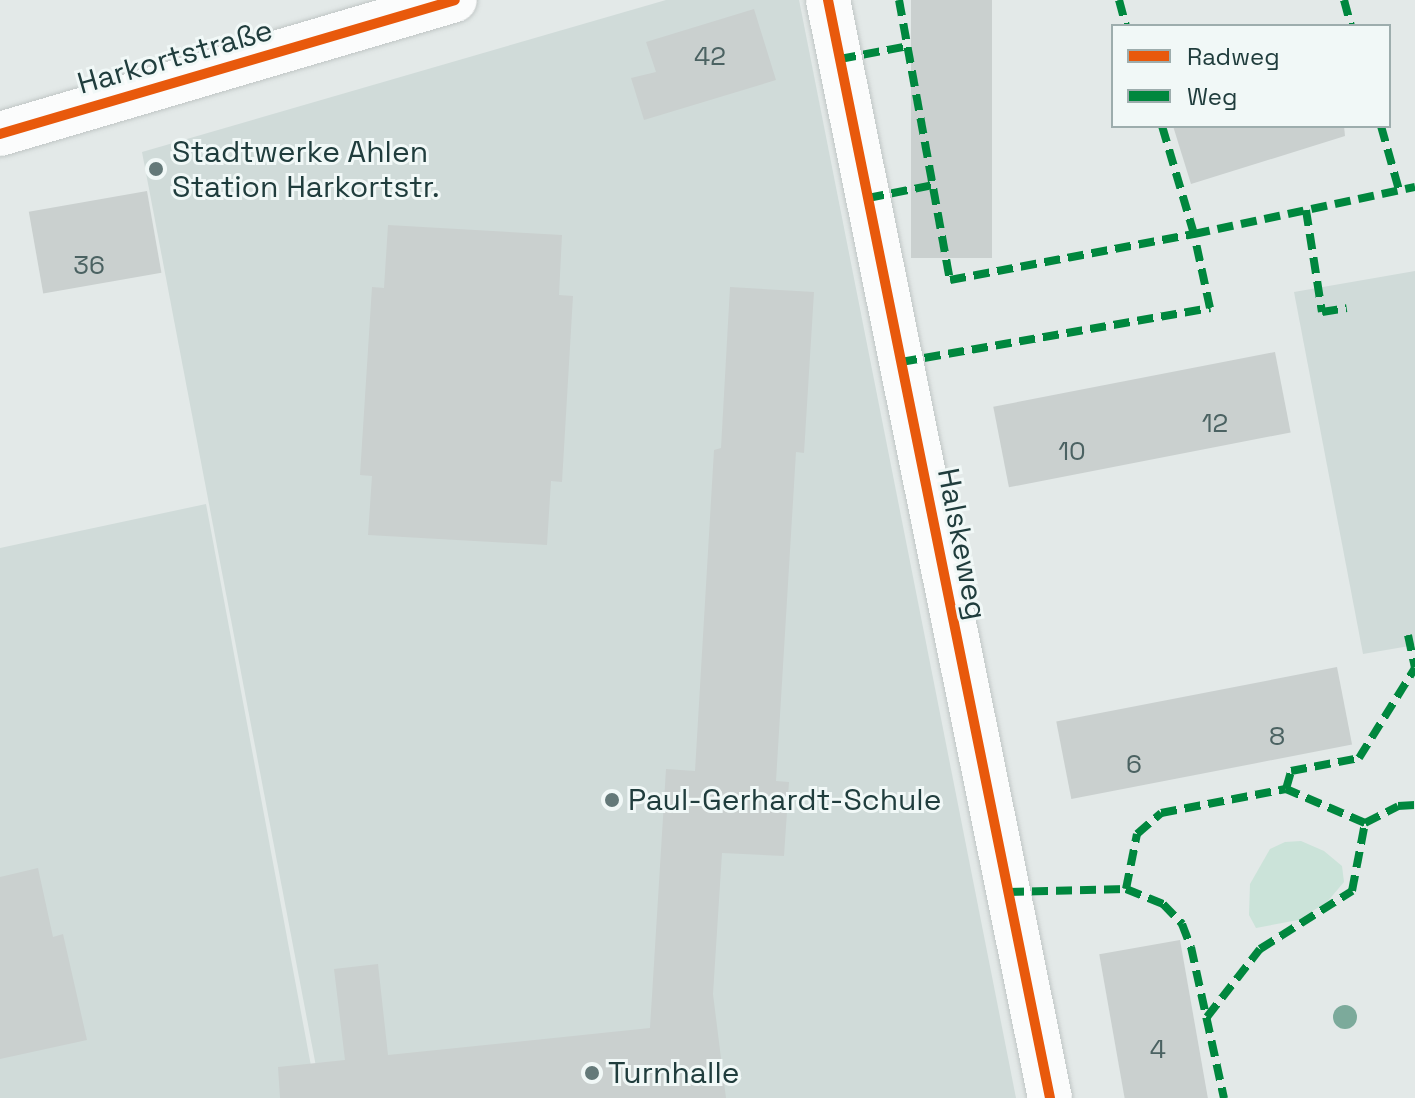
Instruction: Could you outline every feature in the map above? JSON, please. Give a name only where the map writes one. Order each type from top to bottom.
[{"type":"street","name":"Harkortstraße","points":[[0,134],[455,0]]},
{"type":"street","name":"Halskeweg","points":[[828,0],[1050,1098]]},
{"type":"shaded area","name":"Paul-Gerhardt-Schule","points":[[666,0],[799,0],[1016,1098],[322,1098],[142,152]]},
{"type":"shaded area","points":[[1415,271],[1415,645],[1363,654],[1294,292]]},
{"type":"shaded area","points":[[206,504],[317,1098],[0,1098],[0,548]]},
{"type":"green space","points":[[1301,841],[1324,851],[1342,866],[1344,882],[1327,902],[1298,920],[1256,928],[1249,915],[1250,884],[1270,849],[1285,842]]},
{"type":"building","points":[[911,0],[992,0],[992,258],[911,258]]},
{"type":"building","points":[[754,9],[776,80],[644,120],[631,78],[656,72],[646,42]]},
{"type":"building","points":[[1174,128],[1344,128],[1345,136],[1191,184]]},
{"type":"building","points":[[147,191],[161,273],[43,294],[29,212]]},
{"type":"building","points":[[388,225],[562,235],[559,295],[573,296],[562,482],[551,481],[547,545],[368,535],[372,476],[360,475],[372,287],[384,288]]},
{"type":"building","points":[[730,287],[814,292],[804,453],[796,452],[776,781],[789,782],[784,856],[722,853],[713,994],[726,1098],[280,1098],[278,1067],[345,1060],[334,969],[378,964],[388,1055],[650,1028],[666,769],[695,771],[714,450],[721,448]]},
{"type":"building","points":[[1275,352],[1291,432],[1009,487],[993,407]]},
{"type":"building","points":[[1337,667],[1352,745],[1071,799],[1056,722]]},
{"type":"building","points":[[38,868],[53,937],[63,934],[87,1040],[0,1059],[0,877]]},
{"type":"building","points":[[1180,940],[1208,1098],[1125,1098],[1099,954]]},
{"type":"marked path","points":[[899,0],[950,280],[1194,234],[1163,128]]},
{"type":"marked path","points":[[1119,0],[1125,24]]},
{"type":"marked path","points":[[1344,0],[1350,24]]},
{"type":"marked path","points":[[840,59],[908,46]]},
{"type":"marked path","points":[[1382,128],[1399,190]]},
{"type":"marked path","points":[[868,198],[933,185]]},
{"type":"marked path","points":[[901,362],[1210,308],[1194,234],[1415,187]]},
{"type":"marked path","points":[[1306,210],[1322,312],[1347,308]]},
{"type":"marked path","points":[[1408,635],[1415,667]]},
{"type":"marked path","points":[[1008,892],[1126,889],[1137,834],[1161,813],[1286,789],[1291,771],[1359,758],[1415,668]]},
{"type":"marked path","points":[[1207,1017],[1260,949],[1352,891],[1365,823],[1286,789]]},
{"type":"marked path","points":[[1365,823],[1398,806],[1415,805]]},
{"type":"marked path","points":[[1126,889],[1163,904],[1182,924],[1191,947],[1224,1098]]},
{"type":"cycle path","points":[[0,134],[455,0]]},
{"type":"cycle path","points":[[828,0],[1050,1098]]},
{"type":"place","name":"Stadtwerke Ahlen Station Harkortstr.","points":[[156,169]]},
{"type":"place","name":"Paul-Gerhardt-Schule","points":[[612,800]]},
{"type":"place","name":"Turnhalle","points":[[592,1073]]}]
